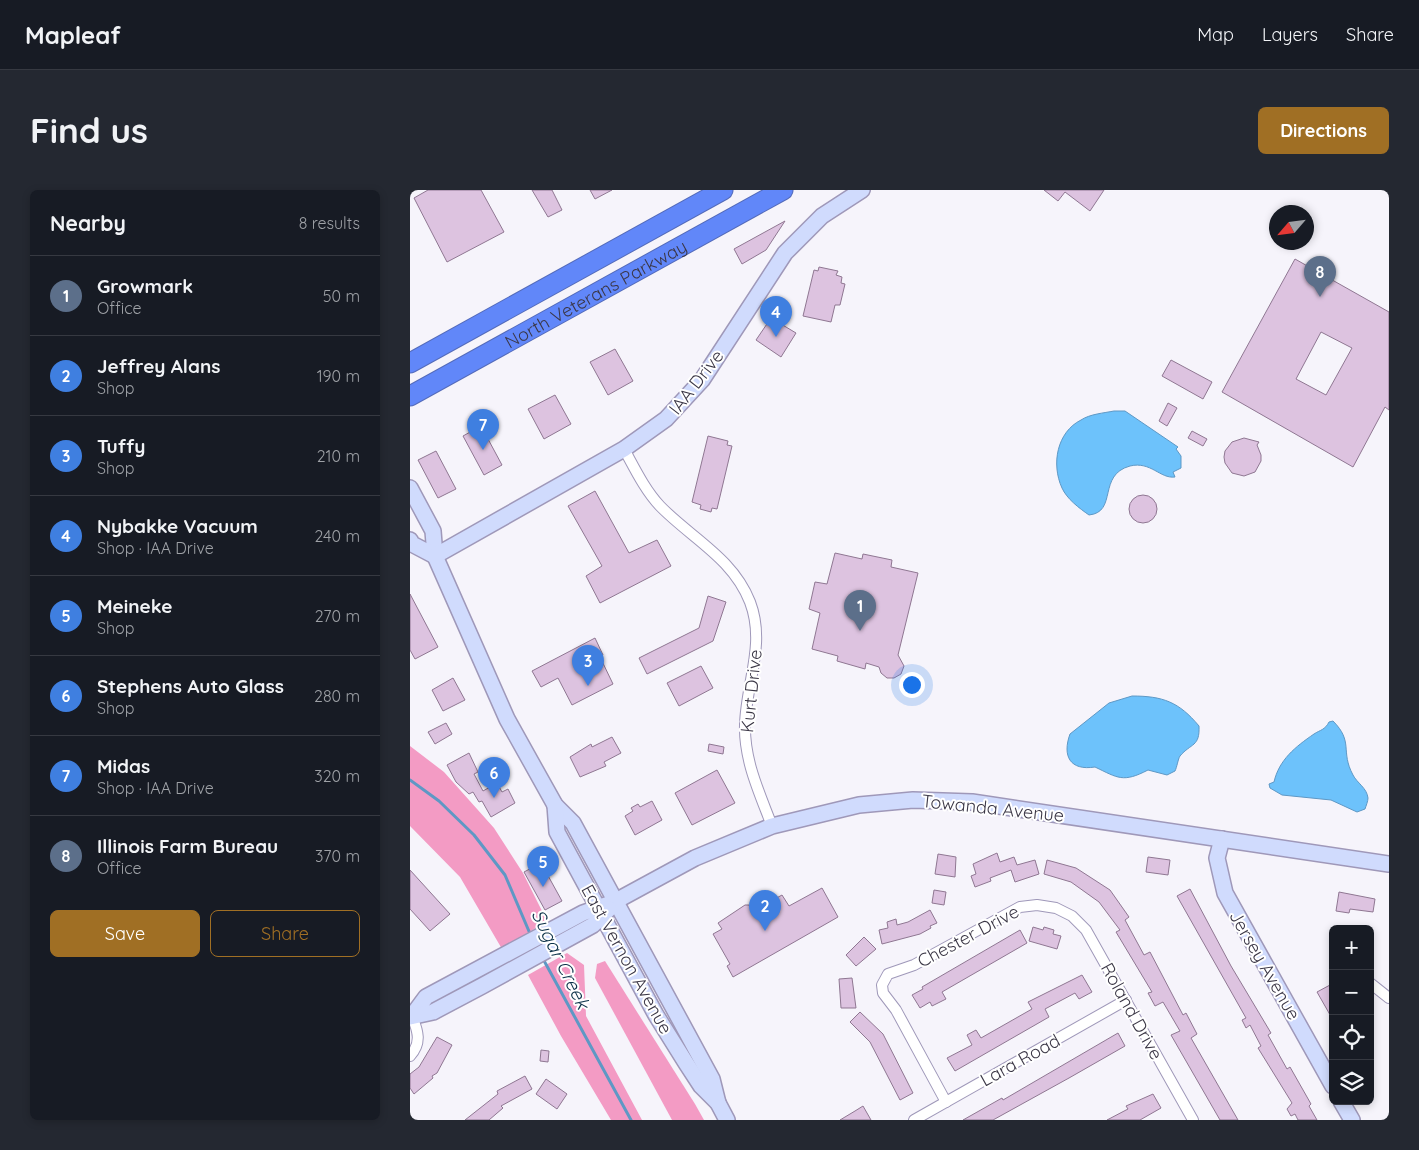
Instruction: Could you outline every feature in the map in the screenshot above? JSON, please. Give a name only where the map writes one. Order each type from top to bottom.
[{"type":"highway","name":"North Veterans Parkway","points":[[410,363],[722,190]]},
{"type":"highway","name":"North Veterans Parkway","points":[[410,396],[783,190]]},
{"type":"main road","name":"IAA Drive","points":[[435,556],[624,449],[666,419],[693,392],[774,268],[796,240],[822,216],[862,190]]},
{"type":"main road","name":"East Vernon Avenue","points":[[410,488],[433,531],[435,556],[507,719],[554,805],[573,823],[614,902],[712,1079],[718,1103]]},
{"type":"main road","points":[[410,540],[412,544],[435,556]]},
{"type":"main road","name":"Towanda Avenue","points":[[614,902],[695,858],[772,826],[859,805],[913,800],[972,802],[1389,864]]},
{"type":"main road","name":"East Vernon Avenue","points":[[554,805],[557,832],[601,912],[677,1049],[701,1086],[718,1103],[728,1120]]},
{"type":"main road","name":"Jersey Avenue","points":[[1222,839],[1217,858],[1224,893],[1329,1079]]},
{"type":"main road","points":[[411,1016],[433,1012],[593,925],[601,912],[614,902]]},
{"type":"main road","points":[[411,1016],[426,997],[583,913],[601,912]]},
{"type":"main road","points":[[1343,1105],[1352,1120]]},
{"type":"street","name":"Kurt Drive","points":[[624,449],[645,487],[659,504],[731,568],[750,602],[757,648],[746,715],[746,743],[754,778],[772,826]]},
{"type":"street","name":"Chester Drive","points":[[946,1102],[896,1010],[884,993],[882,985],[888,974],[914,965],[1011,910],[1037,905],[1062,910]]},
{"type":"street","name":"Roland Drive","points":[[1062,910],[1072,916],[1086,930],[1191,1120]]},
{"type":"street","points":[[1374,986],[1389,998]]},
{"type":"street","name":"Lara Road","points":[[914,1120],[1126,1000]]},
{"type":"street","points":[[410,1056],[415,1049],[418,1037],[411,1016]]},
{"type":"shaded area","points":[[410,746],[444,772],[494,828],[523,873],[547,921],[502,949],[460,877],[410,826]]},
{"type":"shaded area","points":[[567,953],[584,965],[586,1016],[642,1120],[611,1120],[561,1036],[528,975]]},
{"type":"shaded area","points":[[605,961],[704,1120],[672,1120],[595,978],[597,964]]},
{"type":"water","points":[[1114,411],[1125,411],[1178,447],[1176,449],[1181,456],[1181,468],[1173,472],[1175,477],[1170,477],[1150,468],[1137,465],[1120,471],[1110,485],[1103,507],[1098,512],[1089,515],[1070,500],[1062,488],[1057,469],[1058,449],[1066,432],[1073,425],[1089,416]]},
{"type":"water","points":[[1132,696],[1153,697],[1170,702],[1184,711],[1199,726],[1198,738],[1180,756],[1175,771],[1167,775],[1148,770],[1126,778],[1109,774],[1095,767],[1079,767],[1074,764],[1070,760],[1067,749],[1070,734],[1109,703]]},
{"type":"water","points":[[1333,721],[1343,735],[1349,767],[1367,794],[1368,799],[1365,809],[1357,812],[1331,800],[1282,795],[1270,788],[1269,784],[1274,782],[1280,767],[1294,749],[1324,728],[1329,722]]},
{"type":"building","points":[[428,190],[481,190],[504,232],[447,262],[414,198]]},
{"type":"building","points":[[532,190],[552,190],[562,210],[548,217]]},
{"type":"building","points":[[590,190],[612,190],[595,199]]},
{"type":"building","points":[[1044,190],[1104,190],[1090,211],[1065,192],[1058,201]]},
{"type":"building","points":[[785,221],[766,250],[742,264],[734,249]]},
{"type":"building","points":[[1295,259],[1389,312],[1389,410],[1385,407],[1353,467],[1222,392]],"holes":[[[1321,332],[1352,348],[1326,395],[1296,379]]]},
{"type":"building","points":[[819,267],[838,271],[836,275],[842,277],[841,283],[845,284],[840,305],[835,305],[831,322],[803,316],[814,270],[818,271]]},
{"type":"building","points":[[771,318],[796,333],[781,357],[756,340]]},
{"type":"building","points":[[615,349],[633,381],[608,395],[590,362]]},
{"type":"building","points":[[1171,360],[1212,382],[1203,399],[1162,376]]},
{"type":"building","points":[[555,395],[571,424],[544,439],[528,409]]},
{"type":"building","points":[[1168,403],[1177,408],[1167,426],[1159,421]]},
{"type":"building","points":[[481,426],[502,465],[484,475],[463,436]]},
{"type":"building","points":[[1192,431],[1207,439],[1203,446],[1188,438]]},
{"type":"building","points":[[708,436],[728,441],[727,445],[732,446],[717,509],[712,508],[711,512],[700,509],[701,505],[692,502]]},
{"type":"building","points":[[1244,438],[1259,442],[1257,445],[1261,461],[1255,472],[1244,476],[1232,473],[1225,463],[1224,457],[1225,451],[1232,442]]},
{"type":"building","points":[[436,451],[456,489],[438,498],[418,460]]},
{"type":"building","points":[[595,491],[629,553],[657,540],[671,566],[600,603],[586,576],[602,566],[568,506]]},
{"type":"building","points":[[1143,495],[1153,499],[1157,509],[1153,519],[1143,523],[1133,519],[1129,509],[1133,499]]},
{"type":"building","points":[[835,553],[862,559],[863,554],[892,560],[891,567],[918,573],[898,655],[904,666],[901,674],[894,678],[887,678],[881,673],[879,667],[866,663],[865,669],[837,661],[838,656],[812,649],[820,613],[809,609],[815,582],[827,584]]},
{"type":"building","points":[[410,594],[438,647],[415,659],[410,650]]},
{"type":"building","points":[[708,596],[726,602],[713,641],[647,674],[639,658],[699,628]]},
{"type":"building","points":[[595,638],[603,655],[600,657],[613,684],[572,705],[558,678],[541,687],[532,671]]},
{"type":"building","points":[[701,666],[713,688],[679,706],[667,683]]},
{"type":"building","points":[[453,678],[465,700],[443,711],[432,690]]},
{"type":"building","points":[[446,723],[452,734],[435,744],[428,732]]},
{"type":"building","points":[[612,737],[621,753],[604,762],[606,766],[580,777],[570,757],[591,744],[592,747]]},
{"type":"building","points":[[709,744],[724,747],[723,754],[708,751]]},
{"type":"building","points":[[469,753],[478,772],[474,774],[483,791],[497,783],[502,792],[508,789],[515,803],[491,817],[482,801],[479,802],[473,792],[469,794],[456,782],[447,765]]},
{"type":"building","points":[[717,770],[735,803],[692,825],[675,793]]},
{"type":"building","points":[[652,801],[662,820],[635,835],[625,816],[633,811],[631,808],[638,804],[640,807]]},
{"type":"building","points":[[997,853],[1000,862],[1014,857],[1017,865],[1035,860],[1039,874],[1015,882],[1011,870],[990,878],[991,881],[975,887],[971,876],[976,874],[973,864]]},
{"type":"building","points":[[938,854],[956,857],[955,877],[935,874]]},
{"type":"building","points":[[1148,857],[1170,860],[1168,875],[1146,872]]},
{"type":"building","points":[[1047,860],[1076,868],[1110,890],[1129,917],[1125,920],[1144,955],[1150,952],[1183,1015],[1186,1013],[1197,1034],[1191,1038],[1238,1120],[1220,1120],[1171,1035],[1180,1031],[1163,1002],[1155,1006],[1148,993],[1152,992],[1116,932],[1120,930],[1099,902],[1071,882],[1044,874]]},
{"type":"building","points":[[541,863],[562,901],[545,910],[524,872]]},
{"type":"building","points":[[410,870],[450,914],[430,931],[410,909]]},
{"type":"building","points":[[822,888],[838,917],[733,977],[727,966],[730,964],[713,934],[722,929],[718,923],[745,905],[749,905],[753,911],[782,895],[789,906]]},
{"type":"building","points":[[1190,889],[1231,966],[1271,1033],[1268,1035],[1287,1069],[1290,1067],[1311,1104],[1309,1106],[1317,1120],[1298,1120],[1295,1114],[1291,1116],[1287,1109],[1292,1103],[1258,1048],[1261,1046],[1250,1025],[1246,1028],[1242,1020],[1246,1018],[1177,896]]},
{"type":"building","points":[[934,890],[946,892],[944,905],[932,903]]},
{"type":"building","points":[[1339,892],[1375,899],[1373,912],[1350,909],[1349,913],[1336,911]]},
{"type":"building","points":[[930,910],[937,923],[930,926],[931,928],[920,934],[882,944],[879,930],[888,928],[887,922],[896,919],[897,925],[908,922]]},
{"type":"building","points":[[1033,927],[1043,930],[1044,927],[1054,930],[1053,934],[1061,936],[1057,949],[1029,941]]},
{"type":"building","points":[[1020,930],[1027,943],[942,992],[946,999],[932,1006],[930,1002],[920,1008],[912,995],[923,989],[922,987]]},
{"type":"building","points":[[864,937],[876,949],[856,966],[846,955]]},
{"type":"building","points":[[1082,975],[1092,992],[1079,999],[1075,993],[1045,1009],[1049,1017],[955,1071],[947,1058],[972,1045],[967,1035],[976,1030],[981,1038],[1032,1009],[1028,1002]]},
{"type":"building","points":[[852,978],[856,1008],[841,1008],[839,979]]},
{"type":"building","points":[[1329,986],[1329,1013],[1317,992]]},
{"type":"building","points":[[860,1012],[883,1034],[913,1093],[900,1100],[870,1042],[850,1022]]},
{"type":"building","points":[[1118,1033],[1125,1046],[1069,1078],[993,1120],[963,1120],[1002,1098],[1003,1100]]},
{"type":"building","points":[[437,1037],[452,1045],[437,1073],[414,1094],[410,1088],[410,1074],[419,1067]]},
{"type":"building","points":[[541,1050],[549,1051],[548,1062],[540,1061]]},
{"type":"building","points":[[525,1076],[532,1089],[501,1106],[503,1108],[489,1120],[465,1120],[498,1094],[497,1091]]},
{"type":"building","points":[[546,1079],[567,1094],[557,1109],[536,1094]]},
{"type":"building","points":[[1153,1094],[1161,1108],[1140,1120],[1107,1120],[1128,1109],[1126,1106]]},
{"type":"building","points":[[863,1106],[871,1120],[840,1120],[855,1111]]},
{"type":"waterway","name":"Sugar Creek","points":[[410,780],[439,801],[474,835],[505,875],[531,936]]},
{"type":"waterway","name":"Sugar Creek","points":[[542,957],[631,1120]]},
{"type":"place","name":"Illinois Farm Bureau","points":[[1320,297]]},
{"type":"place","name":"Nybakke Vacuum","points":[[776,337]]},
{"type":"place","name":"Midas","points":[[483,450]]},
{"type":"place","name":"Growmark","points":[[860,631]]},
{"type":"place","name":"Tuffy","points":[[588,686]]},
{"type":"place","name":"Stephens Auto Glass","points":[[494,798]]},
{"type":"place","name":"Meineke","points":[[543,887]]},
{"type":"place","name":"Jeffrey Alans","points":[[765,931]]}]
